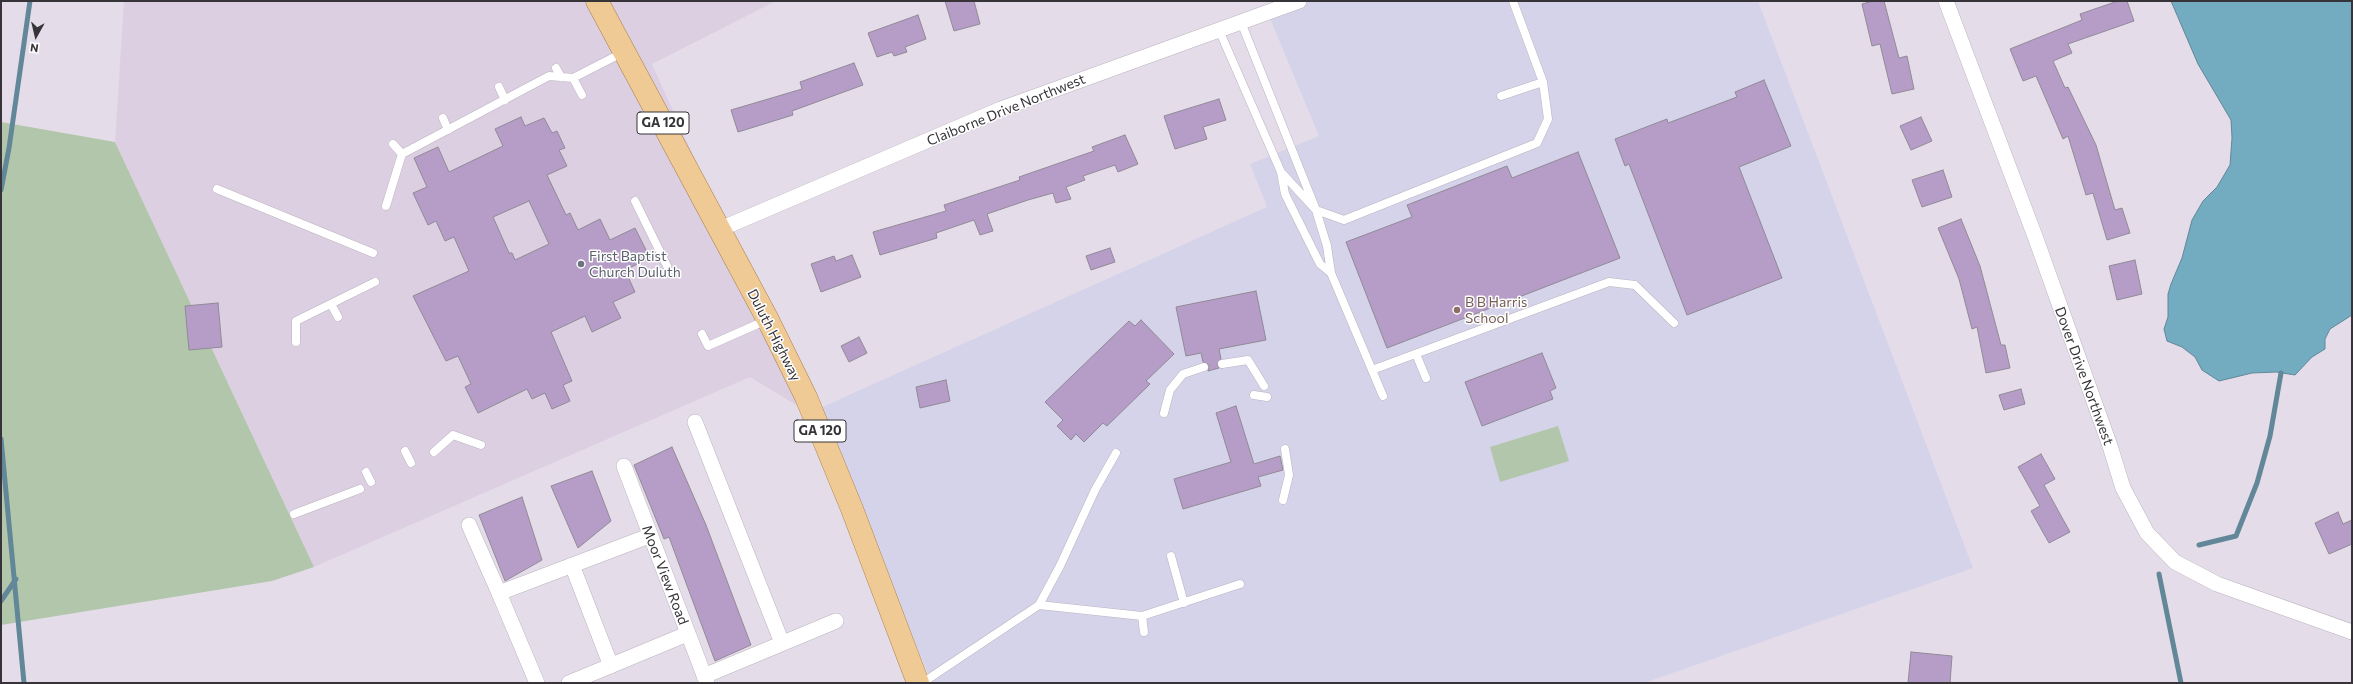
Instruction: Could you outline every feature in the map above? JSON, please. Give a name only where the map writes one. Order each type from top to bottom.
[{"type":"main road","name":"Duluth Highway","points":[[597,1],[718,230],[768,320],[806,397],[852,509],[918,683]]},
{"type":"street","name":"Claiborne Drive Northwest","points":[[718,230],[1001,109],[1298,1]]},
{"type":"street","name":"Dover Drive Northwest","points":[[1950,2],[2110,446],[2122,488],[2147,533],[2175,562],[2217,584],[2352,632]]},
{"type":"street","points":[[695,422],[782,643]]},
{"type":"street","name":"Moor View Road","points":[[624,466],[649,536],[705,679]]},
{"type":"street","points":[[469,525],[537,683]]},
{"type":"street","points":[[498,593],[649,536]]},
{"type":"street","points":[[572,565],[611,666]]},
{"type":"street","points":[[705,679],[782,643],[836,621]]},
{"type":"street","points":[[569,683],[687,634]]},
{"type":"lane","points":[[1281,172],[1316,210],[1344,220],[1537,144],[1548,119],[1543,82],[1513,1]]},
{"type":"lane","points":[[1241,22],[1316,210],[1327,246],[1330,273],[1383,396]]},
{"type":"lane","points":[[1219,30],[1281,172],[1285,194],[1320,264],[1330,273]]},
{"type":"lane","points":[[386,206],[402,154],[549,76],[573,78],[625,52]]},
{"type":"lane","points":[[556,68],[561,77]]},
{"type":"lane","points":[[573,78],[582,95]]},
{"type":"lane","points":[[1501,96],[1543,82]]},
{"type":"lane","points":[[499,87],[505,100]]},
{"type":"lane","points":[[443,118],[448,130]]},
{"type":"lane","points":[[393,144],[402,154]]},
{"type":"lane","points":[[217,189],[373,253]]},
{"type":"lane","points":[[634,201],[667,266]]},
{"type":"lane","points":[[296,342],[296,321],[375,282]]},
{"type":"lane","points":[[1372,370],[1609,282],[1635,285],[1674,323]]},
{"type":"lane","points":[[331,304],[338,317]]},
{"type":"lane","points":[[702,334],[708,346],[768,320]]},
{"type":"lane","points":[[1416,354],[1426,378]]},
{"type":"lane","points":[[1222,364],[1248,360],[1264,386]]},
{"type":"lane","points":[[1164,413],[1170,390],[1183,374],[1204,367]]},
{"type":"lane","points":[[1254,395],[1267,397]]},
{"type":"lane","points":[[434,452],[453,435],[481,445]]},
{"type":"lane","points":[[1283,500],[1289,475],[1285,449]]},
{"type":"lane","points":[[405,451],[411,463]]},
{"type":"lane","points":[[922,683],[1039,605],[1094,490],[1116,453]]},
{"type":"lane","points":[[366,472],[371,482]]},
{"type":"lane","points":[[294,514],[360,489]]},
{"type":"lane","points":[[1171,556],[1184,603]]},
{"type":"lane","points":[[1039,605],[1142,616],[1240,584]]},
{"type":"lane","points":[[1142,616],[1144,632]]},
{"type":"shaded area","points":[[124,1],[776,1],[652,64],[809,413],[750,377],[314,567],[115,142]]},
{"type":"shaded area","name":"B B Harris School","points":[[1307,1],[1758,1],[1973,568],[1644,683],[932,683],[897,600],[809,413],[1267,207],[1250,164],[1319,136],[1269,16]]},
{"type":"green space","points":[[1,122],[115,142],[314,567],[272,581],[1,625]]},
{"type":"green space","points":[[1558,426],[1569,461],[1500,482],[1490,447]]},
{"type":"water","points":[[2171,1],[2352,1],[2352,315],[2330,329],[2325,339],[2325,349],[2312,357],[2295,375],[2276,372],[2252,373],[2219,381],[2202,370],[2195,357],[2182,347],[2167,341],[2164,329],[2168,317],[2168,294],[2171,284],[2182,258],[2192,220],[2203,201],[2217,187],[2230,165],[2232,138],[2231,120],[2198,64]]},
{"type":"building","points":[[945,1],[974,1],[980,24],[954,31]]},
{"type":"building","points":[[1873,1],[1884,1],[1899,58],[1907,56],[1914,89],[1892,94],[1880,44],[1872,46],[1862,4]]},
{"type":"building","points":[[2118,1],[2127,1],[2134,21],[2068,44],[2072,53],[2053,61],[2065,88],[2068,87],[2096,145],[2115,210],[2122,208],[2130,233],[2107,240],[2093,193],[2086,195],[2068,136],[2063,139],[2036,76],[2023,81],[2010,49],[2082,20],[2080,14]]},
{"type":"building","points":[[918,15],[926,39],[905,47],[907,52],[894,56],[892,52],[877,57],[868,33]]},
{"type":"building","points":[[854,63],[863,85],[792,111],[793,115],[738,132],[731,110],[802,89],[800,82]]},
{"type":"building","points":[[1764,80],[1791,146],[1739,167],[1782,278],[1687,315],[1629,164],[1625,166],[1615,139],[1667,119],[1668,123],[1737,97],[1735,92]]},
{"type":"building","points":[[1219,99],[1226,120],[1203,127],[1207,139],[1175,149],[1164,116]]},
{"type":"building","name":"First Baptist Church Duluth","points":[[521,117],[525,126],[544,118],[552,133],[557,131],[565,148],[559,150],[567,166],[547,175],[566,215],[570,213],[578,230],[600,219],[610,240],[635,228],[650,258],[625,270],[635,292],[613,302],[621,318],[592,332],[585,316],[551,332],[572,381],[563,385],[570,401],[552,409],[545,393],[532,399],[527,389],[478,413],[465,387],[471,384],[458,356],[446,361],[413,296],[469,271],[454,237],[445,241],[436,221],[428,225],[413,193],[427,187],[414,158],[438,147],[449,172],[503,146],[495,129]],"holes":[[[529,201],[549,244],[515,260],[512,253],[509,253],[493,217]]]},
{"type":"building","points":[[1921,117],[1932,141],[1911,150],[1900,126]]},
{"type":"building","points":[[1125,135],[1138,164],[1118,172],[1115,165],[1083,176],[1085,180],[1066,187],[1071,199],[1056,203],[1053,193],[1028,200],[987,214],[993,231],[980,235],[974,220],[936,233],[937,238],[880,255],[873,232],[946,211],[944,205],[1020,180],[1019,177],[1094,151],[1092,147]]},
{"type":"building","points":[[1578,152],[1620,258],[1387,348],[1346,242],[1412,217],[1407,205],[1507,166],[1512,178]]},
{"type":"building","points":[[1943,170],[1952,197],[1922,207],[1912,180]]},
{"type":"building","points":[[1961,219],[1980,266],[2001,345],[2005,345],[2010,368],[1986,373],[1977,327],[1972,329],[1959,279],[1938,228]]},
{"type":"building","points":[[1110,248],[1115,262],[1091,270],[1086,256]]},
{"type":"building","points":[[852,255],[861,277],[821,292],[811,264],[834,256],[836,261]]},
{"type":"building","points":[[2135,260],[2142,294],[2117,300],[2109,266]]},
{"type":"building","points":[[1256,291],[1266,340],[1219,349],[1221,359],[1217,364],[1219,368],[1208,371],[1209,365],[1203,362],[1201,353],[1186,356],[1176,307]]},
{"type":"building","points":[[218,303],[222,347],[189,350],[185,306]]},
{"type":"building","points":[[1141,320],[1174,354],[1146,381],[1150,384],[1107,426],[1103,423],[1084,442],[1076,434],[1071,440],[1057,426],[1063,420],[1045,402],[1129,321],[1135,326]]},
{"type":"building","points":[[859,337],[867,353],[849,362],[841,346]]},
{"type":"building","points":[[1542,353],[1556,388],[1550,391],[1553,399],[1482,426],[1465,382]]},
{"type":"building","points":[[946,380],[950,401],[920,408],[916,387]]},
{"type":"building","points":[[2021,389],[2025,404],[2004,410],[1999,395]]},
{"type":"building","points":[[1236,406],[1254,464],[1280,456],[1283,470],[1258,477],[1261,486],[1183,509],[1174,479],[1231,462],[1216,413]]},
{"type":"building","points":[[672,447],[706,525],[751,645],[715,661],[669,537],[664,539],[634,465]]},
{"type":"building","points":[[2041,454],[2055,479],[2044,485],[2070,532],[2049,543],[2031,511],[2040,506],[2018,467]]},
{"type":"building","points":[[592,471],[611,521],[578,548],[551,486]]},
{"type":"building","points":[[522,497],[542,560],[505,581],[479,515]]},
{"type":"building","points":[[2338,512],[2343,524],[2352,520],[2352,544],[2329,554],[2315,523]]},
{"type":"building","points":[[1911,652],[1952,656],[1950,683],[1908,683]]},
{"type":"waterway","points":[[1,190],[9,148],[30,1]]},
{"type":"waterway","points":[[2199,545],[2236,536],[2257,483],[2270,436],[2281,373]]},
{"type":"waterway","points":[[1,439],[24,683]]},
{"type":"waterway","points":[[2159,574],[2181,683]]},
{"type":"waterway","points":[[1,601],[16,579]]},
{"type":"place","name":"First Baptist Church Duluth","points":[[581,264]]},
{"type":"place","name":"B B Harris School","points":[[1457,310]]}]
